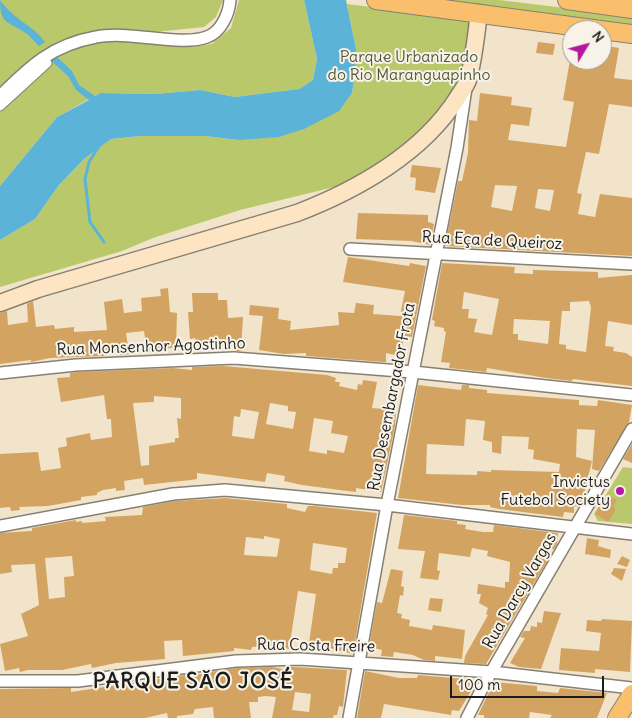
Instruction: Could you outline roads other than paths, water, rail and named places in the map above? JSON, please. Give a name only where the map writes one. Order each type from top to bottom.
[{"type":"main road","points":[[376,0],[632,34]]},
{"type":"main road","points":[[567,0],[632,9]]},
{"type":"main road","points":[[0,303],[38,289],[289,216],[330,200],[374,175],[430,132],[450,110],[467,82],[480,13]]},
{"type":"main road","points":[[617,718],[632,694]]},
{"type":"street","points":[[0,106],[44,60],[58,49],[95,37],[108,35],[189,40],[207,37],[224,22],[230,0]]},
{"type":"street","points":[[0,96],[32,64],[44,60]]},
{"type":"street","name":"Rua Desembargador Frota","points":[[349,718],[387,505],[437,254],[467,82]]},
{"type":"street","name":"Rua Eça de Queiroz","points":[[350,249],[632,264]]},
{"type":"street","name":"Rua Monsenhor Agostinho","points":[[0,373],[76,365],[222,357],[413,372],[632,395]]},
{"type":"street","name":"Rua Darcy Vargas","points":[[467,718],[632,429]]},
{"type":"street","points":[[0,526],[173,494],[225,490],[387,505],[632,534]]},
{"type":"street","name":"Rua Costa Freire","points":[[0,681],[78,681],[236,661],[300,659],[492,672],[632,688]]},
{"type":"water","points":[[0,0],[11,13],[35,31],[45,42],[39,46],[26,33],[6,21],[1,14]]},
{"type":"water","points":[[304,0],[346,0],[356,49],[355,71],[352,93],[339,111],[304,129],[279,137],[238,140],[205,136],[140,136],[111,139],[84,159],[59,185],[35,219],[0,240],[0,186],[57,117],[89,100],[76,90],[68,76],[49,59],[55,55],[72,71],[79,85],[95,96],[100,93],[156,94],[200,90],[235,97],[299,89],[313,80],[317,59]]},
{"type":"waterway","points":[[99,146],[89,162],[85,179],[90,222],[104,242]]},
{"type":"place","name":"Invictus Futebol Society","points":[[620,491]]},
{"type":"district","name":"PARQUE SĂO JOSÉ","points":[[193,682]]},
{"type":"park label","name":"Parque Urbanizado do Rio Maranguapinho","points":[[409,66]]}]
